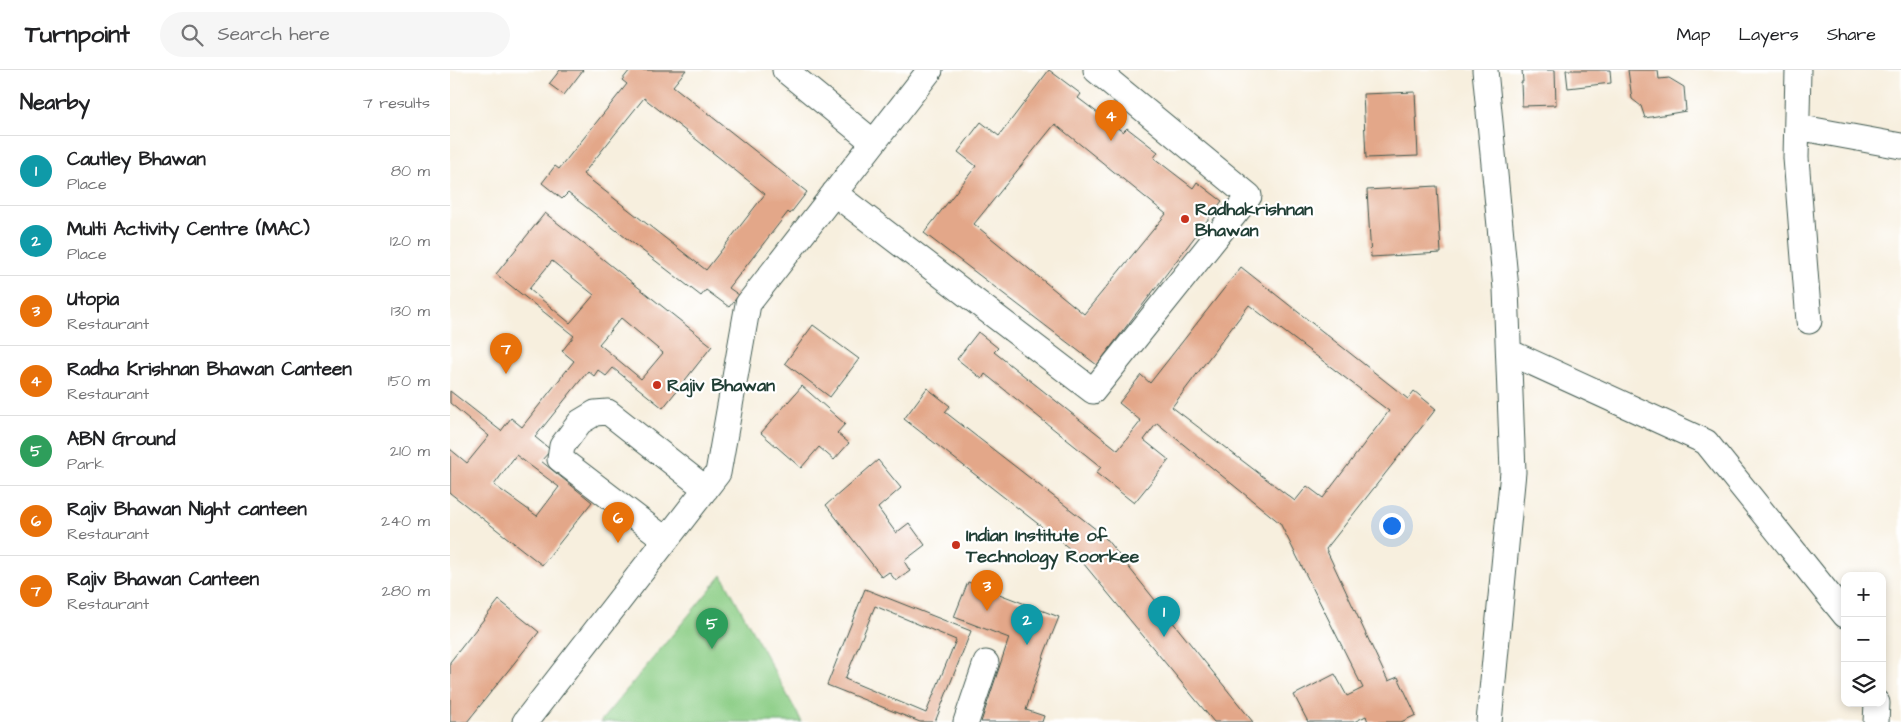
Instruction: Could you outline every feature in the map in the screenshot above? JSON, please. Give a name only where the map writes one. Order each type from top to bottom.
[{"type":"street","points":[[785,70],[873,142]]},
{"type":"street","points":[[525,722],[718,472],[748,304],[930,70]]},
{"type":"street","points":[[834,193],[1093,391],[1249,196],[1096,70]]},
{"type":"street","points":[[1484,70],[1506,289],[1513,472],[1489,722]]},
{"type":"street","points":[[1798,70],[1796,158],[1809,321]]},
{"type":"street","points":[[1797,127],[1901,146]]},
{"type":"street","points":[[1509,352],[1706,442],[1841,610]]},
{"type":"street","points":[[666,540],[560,459],[562,446],[580,422],[595,413],[608,412],[706,489]]},
{"type":"street","points":[[966,722],[986,662]]},
{"type":"street","points":[[1876,722],[1877,707]]},
{"type":"green space","points":[[722,575],[802,722],[600,722]]},
{"type":"building","points":[[560,70],[583,70],[564,95],[549,84]]},
{"type":"building","points":[[630,70],[686,70],[673,86],[807,192],[790,214],[788,212],[729,288],[739,295],[729,307],[706,290],[701,296],[568,193],[562,199],[542,183],[555,166],[559,169],[627,84],[622,80]],"holes":[[[644,98],[765,194],[706,270],[583,174]]]},
{"type":"building","name":"Radhakrishnan Bhawan","points":[[1049,70],[1081,94],[1078,98],[1123,132],[1127,128],[1158,152],[1154,158],[1193,188],[1197,182],[1222,201],[1097,365],[924,233],[976,166],[958,152],[981,122],[999,136]],"holes":[[[1055,124],[1166,214],[1084,314],[974,224]]]},
{"type":"building","points":[[1522,70],[1555,70],[1556,105],[1522,106]]},
{"type":"building","points":[[1566,70],[1610,70],[1611,83],[1568,88]]},
{"type":"building","points":[[1628,70],[1658,70],[1659,79],[1669,78],[1684,87],[1686,111],[1645,118],[1641,106],[1632,99]]},
{"type":"building","points":[[1415,92],[1418,156],[1366,158],[1363,94]]},
{"type":"building","points":[[1437,186],[1441,253],[1371,257],[1367,190]]},
{"type":"building","name":"Rajiv Bhawan","points":[[545,213],[712,346],[663,408],[613,368],[606,376],[598,370],[594,376],[588,371],[535,437],[551,450],[541,461],[592,502],[542,565],[450,493],[450,449],[467,463],[489,436],[450,403],[450,391],[501,431],[511,418],[522,427],[574,361],[562,351],[574,336],[496,274]],"holes":[[[552,261],[594,295],[570,323],[529,289]],[[621,318],[663,353],[641,379],[599,344]],[[516,455],[559,487],[537,516],[494,485]]]},
{"type":"building","points":[[1241,267],[1408,399],[1414,391],[1436,409],[1326,549],[1388,681],[1398,677],[1416,715],[1401,722],[1368,722],[1366,716],[1354,722],[1308,722],[1294,695],[1335,674],[1347,696],[1363,688],[1280,523],[1157,423],[1144,440],[1169,460],[1134,503],[1096,473],[1101,467],[985,374],[982,379],[957,359],[978,332],[998,348],[994,352],[1118,450],[1141,421],[1119,403],[1141,375],[1150,383]],"holes":[[[1249,305],[1389,411],[1323,498],[1307,486],[1295,501],[1172,407]]]},
{"type":"building","points":[[813,325],[859,359],[830,397],[785,363]]},
{"type":"building","points":[[802,386],[845,424],[837,433],[849,443],[834,460],[819,447],[801,468],[761,433]]},
{"type":"building","points":[[927,388],[950,406],[945,412],[1102,534],[1253,722],[1214,722],[1074,552],[904,419]]},
{"type":"building","points":[[878,460],[901,488],[878,508],[896,533],[909,523],[925,545],[904,561],[910,571],[896,581],[889,572],[882,577],[826,505]]},
{"type":"building","points":[[968,582],[1059,617],[1026,710],[1044,716],[1042,722],[981,722],[1009,638],[954,617]]},
{"type":"building","points":[[865,589],[971,631],[935,722],[920,722],[827,685]],"holes":[[[875,606],[956,640],[926,713],[845,679]]]},
{"type":"building","points":[[499,600],[539,632],[467,722],[450,722],[450,662]]},
{"type":"place","name":"Radha Krishnan Bhawan Canteen","points":[[1111,141]]},
{"type":"place","name":"Radhakrishnan Bhawan","points":[[1185,219]]},
{"type":"place","name":"Rajiv Bhawan Canteen","points":[[506,374]]},
{"type":"place","name":"Rajiv Bhawan","points":[[657,385]]},
{"type":"place","name":"Rajiv Bhawan Night canteen","points":[[618,543]]},
{"type":"place","name":"Indian Institute of Technology Roorkee","points":[[956,545]]},
{"type":"place","name":"Utopia","points":[[987,611]]},
{"type":"place","name":"Cautley Bhawan","points":[[1164,637]]},
{"type":"place","name":"Multi Activity Centre (MAC)","points":[[1027,645]]},
{"type":"place","name":"ABN Ground","points":[[712,649]]}]
